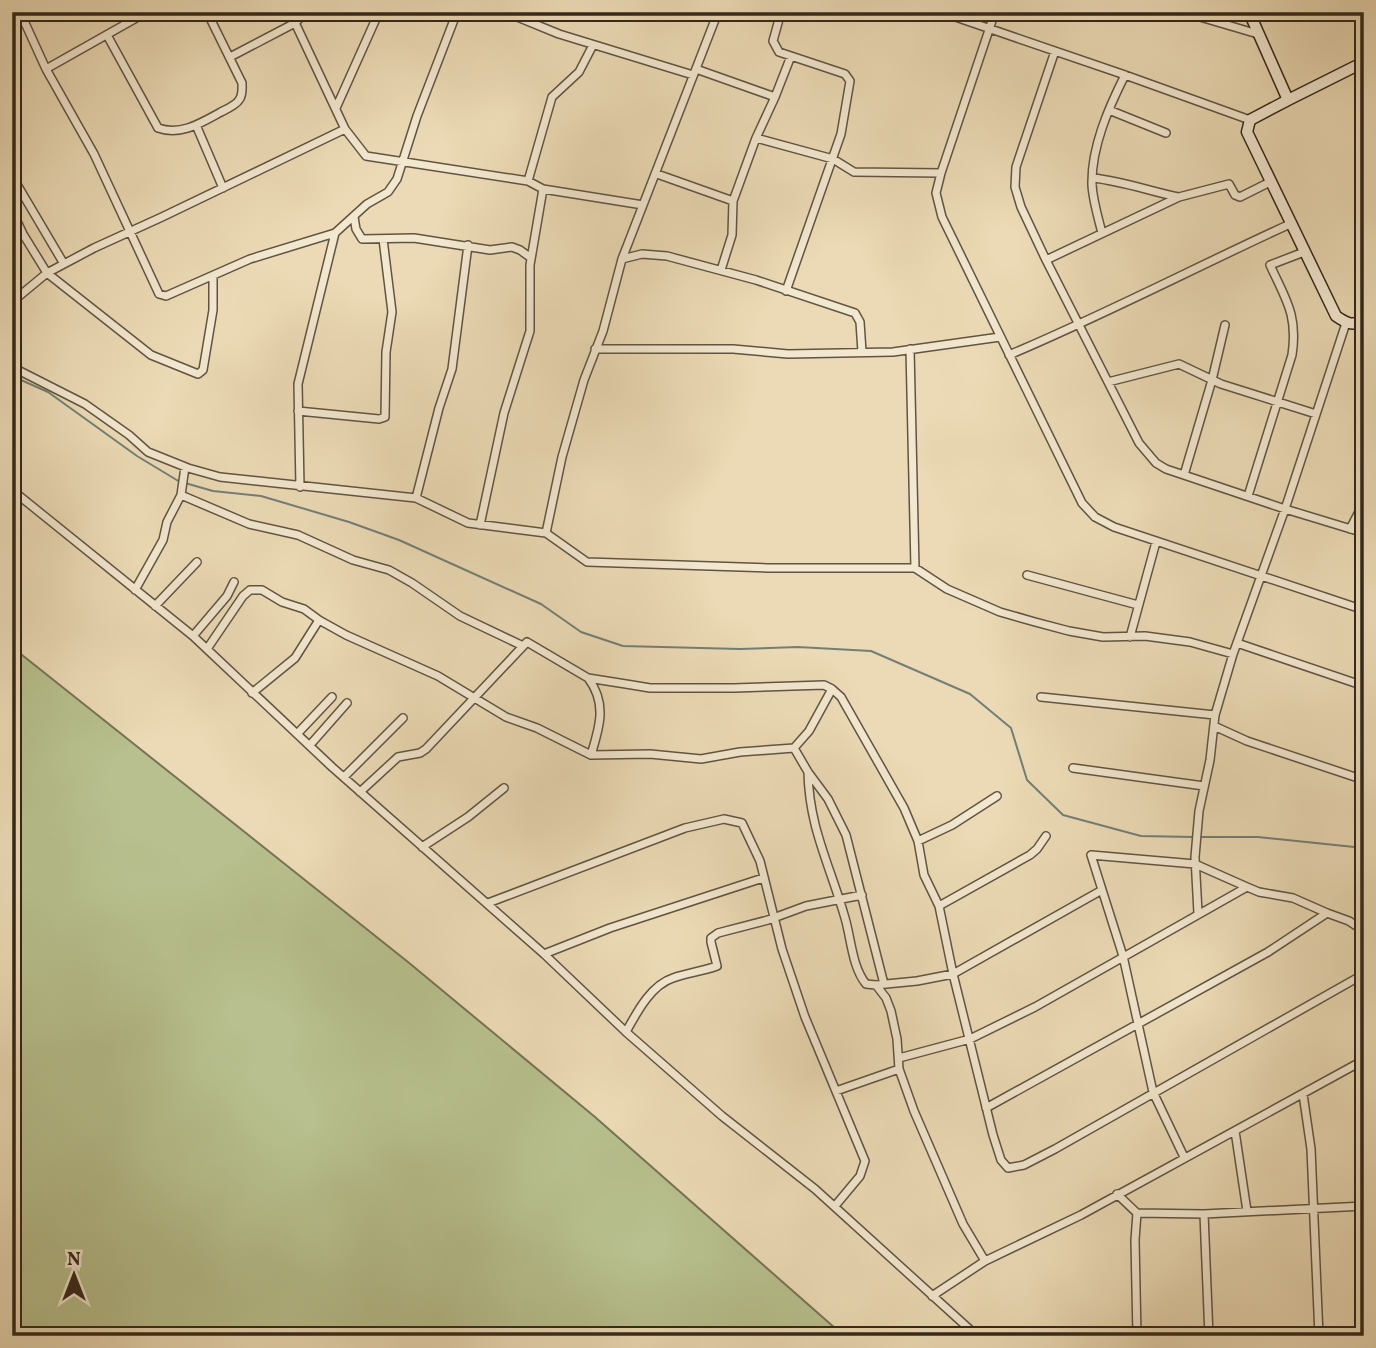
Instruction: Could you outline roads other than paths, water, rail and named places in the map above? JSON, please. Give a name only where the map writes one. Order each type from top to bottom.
[{"type":"main road","points":[[1250,12],[1287,100]]},
{"type":"main road","points":[[1364,62],[1250,120],[1247,132],[1333,311],[1346,323],[1364,321]]},
{"type":"street","points":[[20,12],[46,69],[94,154],[162,296],[250,259],[335,233],[367,204],[393,186],[404,162],[416,116],[457,12]]},
{"type":"street","points":[[46,69],[147,12]]},
{"type":"street","points":[[107,35],[158,128],[167,132],[178,131],[197,125],[239,101],[243,92],[242,83],[207,12]]},
{"type":"street","points":[[290,12],[345,129],[366,156],[528,181],[543,189],[643,205]]},
{"type":"street","points":[[230,57],[295,23],[306,12]]},
{"type":"street","points":[[336,108],[379,12]]},
{"type":"street","points":[[505,12],[593,45],[775,97]]},
{"type":"street","points":[[546,533],[562,457],[603,331],[622,259],[718,12]]},
{"type":"street","points":[[781,12],[773,41],[779,52],[848,77],[848,104],[833,159],[786,291]]},
{"type":"street","points":[[941,12],[1250,120]]},
{"type":"street","points":[[995,12],[936,192],[942,217],[1083,503],[1095,517],[1114,527],[1364,610]]},
{"type":"street","points":[[1183,12],[1258,34]]},
{"type":"street","points":[[528,181],[552,97],[579,72],[593,45]]},
{"type":"street","points":[[1055,51],[1016,167],[1015,187],[1045,260],[1144,451],[1156,463],[1184,475],[1364,533]]},
{"type":"street","points":[[722,270],[732,235],[733,201],[791,56]]},
{"type":"street","points":[[1102,233],[1093,178],[1099,141],[1125,75]]},
{"type":"street","points":[[1109,110],[1166,133]]},
{"type":"street","points":[[197,125],[223,188]]},
{"type":"street","points":[[12,302],[47,272],[345,129]]},
{"type":"street","points":[[757,138],[833,159],[854,173],[941,173]]},
{"type":"street","points":[[657,174],[733,201]]},
{"type":"street","points":[[12,176],[64,264]]},
{"type":"street","points":[[1093,178],[1118,180],[1144,190],[1179,197]]},
{"type":"street","points":[[1045,260],[1179,197],[1228,184],[1235,195],[1240,197],[1270,182]]},
{"type":"street","points":[[480,525],[503,413],[530,331],[531,258],[543,189]]},
{"type":"street","points":[[12,211],[47,272],[151,355],[198,374],[203,370],[213,310],[213,276]]},
{"type":"street","points":[[354,217],[356,229],[362,239],[414,238],[490,250],[512,247],[531,258]]},
{"type":"street","points":[[1009,355],[1080,326],[1166,281],[1290,223]]},
{"type":"street","points":[[300,487],[298,384],[335,233]]},
{"type":"street","points":[[298,411],[379,419],[385,417],[386,352],[392,313],[383,239]]},
{"type":"street","points":[[416,498],[452,369],[468,245]]},
{"type":"street","points":[[1248,496],[1292,355],[1295,334],[1293,314],[1270,265],[1304,251]]},
{"type":"street","points":[[622,259],[653,254],[722,270],[855,313],[860,322],[862,352]]},
{"type":"street","points":[[1198,913],[1195,864],[1199,811],[1215,715],[1233,654],[1285,509],[1346,323]]},
{"type":"street","points":[[1184,475],[1225,325]]},
{"type":"street","points":[[595,349],[733,349],[788,354],[862,352],[910,349],[1000,337]]},
{"type":"street","points":[[910,349],[915,568]]},
{"type":"street","points":[[1108,382],[1175,363],[1212,380],[1316,414]]},
{"type":"street","points":[[12,367],[85,404],[148,452],[220,477],[416,498],[449,515],[480,525],[546,533],[586,562],[768,568],[915,568],[936,583],[1000,612],[1069,631],[1103,637],[1190,642],[1233,654]]},
{"type":"street","points":[[135,590],[163,540],[167,522],[181,495],[185,467]]},
{"type":"street","points":[[12,490],[193,636],[360,792],[488,903],[626,1032],[722,1116],[835,1206],[977,1336]]},
{"type":"street","points":[[181,495],[250,524],[298,535],[353,560],[389,570],[460,616],[523,646]]},
{"type":"street","points":[[1349,529],[1364,502]]},
{"type":"street","points":[[1130,637],[1156,542]]},
{"type":"street","points":[[155,606],[197,562]]},
{"type":"street","points":[[1027,575],[1138,606]]},
{"type":"street","points":[[193,636],[228,596],[234,582]]},
{"type":"street","points":[[207,649],[243,596],[250,590],[262,590],[282,602],[304,609],[333,629],[438,676],[506,717],[537,728],[591,755],[650,754],[701,759],[740,752],[794,748],[809,731],[832,688]]},
{"type":"street","points":[[252,693],[296,658],[319,620]]},
{"type":"street","points":[[360,792],[398,757],[426,750],[527,642],[588,678],[650,688],[766,688],[802,685],[824,685],[832,688],[841,696],[863,732],[904,808],[918,841],[925,875],[939,906],[953,974],[1001,1160],[1004,1165],[1013,1168],[1024,1166],[1055,1149],[1364,974]]},
{"type":"street","points":[[1237,643],[1364,686]]},
{"type":"street","points":[[588,678],[598,692],[600,709],[591,755]]},
{"type":"street","points":[[297,734],[332,697]]},
{"type":"street","points":[[1041,697],[1215,715]]},
{"type":"street","points":[[310,746],[347,703]]},
{"type":"street","points":[[344,777],[403,718]]},
{"type":"street","points":[[1214,726],[1247,741],[1364,780]]},
{"type":"street","points":[[794,748],[828,799],[846,835],[862,895],[880,985],[891,1011],[899,1069],[914,1111],[957,1210],[985,1261]]},
{"type":"street","points":[[1073,768],[1204,786]]},
{"type":"street","points":[[808,772],[808,799],[814,827],[863,981],[869,985],[917,981],[953,974],[1102,890]]},
{"type":"street","points":[[422,847],[468,817],[505,788]]},
{"type":"street","points":[[918,841],[997,796]]},
{"type":"street","points":[[488,903],[658,838],[724,819],[738,821],[747,830],[760,861],[796,991],[818,1052],[865,1161],[860,1176],[835,1206]]},
{"type":"street","points":[[939,906],[1030,855],[1046,836]]},
{"type":"street","points":[[1184,1157],[1153,1092],[1123,956],[1091,855],[1195,864],[1259,892],[1293,898],[1349,921],[1364,931]]},
{"type":"street","points":[[544,954],[610,928],[763,878]]},
{"type":"street","points":[[899,1058],[970,1039],[1034,1007],[1247,887]]},
{"type":"street","points":[[626,1032],[634,1016],[661,983],[717,966],[711,942],[713,936],[775,916],[862,895]]},
{"type":"street","points":[[986,1108],[1268,952],[1327,914]]},
{"type":"street","points":[[932,1296],[985,1261],[1081,1215],[1364,1060]]},
{"type":"street","points":[[836,1091],[899,1069]]},
{"type":"street","points":[[1303,1094],[1311,1149],[1319,1336]]},
{"type":"street","points":[[1235,1131],[1247,1211]]},
{"type":"street","points":[[1117,1194],[1137,1213],[1204,1214],[1364,1206]]},
{"type":"street","points":[[1137,1213],[1137,1336]]},
{"type":"street","points":[[1204,1214],[1209,1336]]},
{"type":"street","points":[[1115,1336],[1129,1336]]},
{"type":"waterway","points":[[12,376],[48,392],[137,456],[180,482]]},
{"type":"waterway","points":[[185,483],[213,491],[261,496],[399,540],[541,604],[581,632],[623,646],[740,649],[798,647],[871,651],[970,694],[1011,728],[1027,780],[1063,815],[1141,836],[1193,837]]},
{"type":"waterway","points":[[1199,837],[1258,837],[1364,848]]}]
